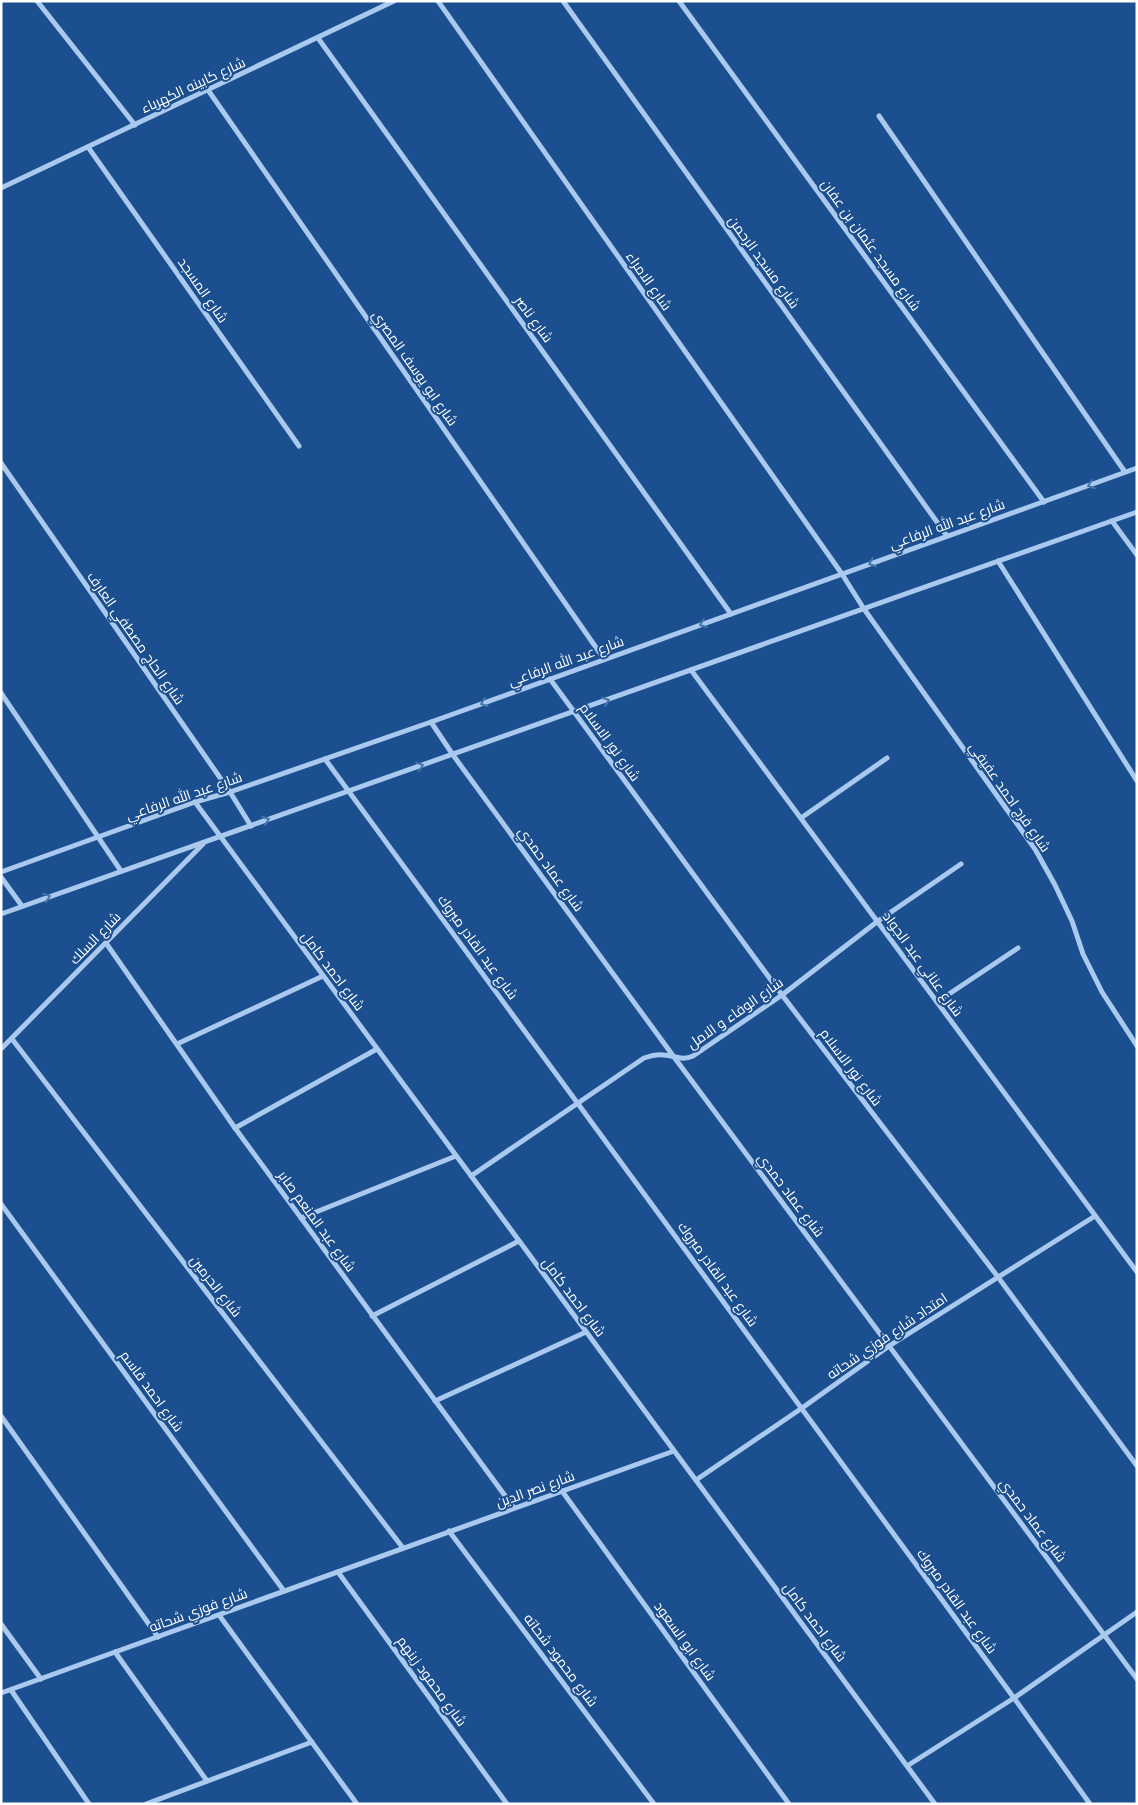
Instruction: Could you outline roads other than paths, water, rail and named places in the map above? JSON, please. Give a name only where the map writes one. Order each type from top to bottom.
[{"type":"street","points":[[36,1],[135,125]]},
{"type":"street","name":"شارع كابينه الكهرباء","points":[[1,188],[394,1]]},
{"type":"street","name":"شارع الامراء","points":[[438,1],[842,574]]},
{"type":"street","name":"شارع مسجد الرحمن","points":[[563,1],[947,536]]},
{"type":"street","name":"شارع مسجد عثمان بن عفان","points":[[679,1],[1044,502]]},
{"type":"street","name":"شارع ناصر","points":[[318,38],[731,614]]},
{"type":"street","name":"شارع ابو يوسف المصري","points":[[208,90],[604,659]]},
{"type":"street","points":[[879,116],[1125,472]]},
{"type":"street","name":"شارع المسجد","points":[[88,147],[299,446]]},
{"type":"street","name":"شارع الحاج مصطفي العارف","points":[[1,463],[230,792],[251,826]]},
{"type":"street","name":"شارع عبد الله الرفاعي","points":[[1,872],[195,802],[230,792],[431,722],[1137,468]]},
{"type":"street","points":[[1,914],[1137,512]]},
{"type":"street","points":[[1112,521],[1137,555]]},
{"type":"street","points":[[998,561],[1137,781]]},
{"type":"street","name":"شارع فرج احمد عفيفي","points":[[842,574],[864,609],[1035,849],[1072,921],[1083,954],[1102,992],[1137,1046]]},
{"type":"street","name":"شارع عناني عبد الجواد","points":[[692,670],[1137,1272]]},
{"type":"street","name":"شارع نور الاسلام","points":[[550,679],[782,995],[998,1277],[1137,1466]]},
{"type":"street","points":[[1,693],[121,871]]},
{"type":"street","name":"شارع عماد حمدي","points":[[431,722],[674,1057],[1137,1679]]},
{"type":"street","points":[[801,818],[888,758]]},
{"type":"street","name":"شارع عبد القادر مبروك","points":[[325,759],[802,1408],[1090,1804]]},
{"type":"street","name":"شارع احمد كامل","points":[[195,802],[219,837],[936,1804]]},
{"type":"street","name":"شارع السلك","points":[[1,1049],[205,841]]},
{"type":"street","name":"شارع الوفاء و الامل","points":[[470,1176],[644,1058],[664,1054],[687,1059],[693,1056],[782,995],[878,921],[961,864]]},
{"type":"street","points":[[1,877],[22,906]]},
{"type":"street","name":"شارع عبد المنعم صابر","points":[[106,943],[235,1128],[514,1508]]},
{"type":"street","points":[[937,1002],[1018,948]]},
{"type":"street","points":[[177,1044],[323,976]]},
{"type":"street","name":"شارع الحرمين","points":[[12,1038],[403,1548]]},
{"type":"street","points":[[235,1128],[377,1049]]},
{"type":"street","points":[[301,1218],[456,1156]]},
{"type":"street","name":"شارع احمد قاسم","points":[[1,1204],[284,1591]]},
{"type":"street","name":"امتداد شارع فوزي شحاته","points":[[696,1480],[889,1346],[1095,1216]]},
{"type":"street","points":[[372,1316],[519,1241]]},
{"type":"street","points":[[435,1401],[586,1332]]},
{"type":"street","points":[[1,1416],[158,1637]]},
{"type":"street","name":"شارع نصر الدين","points":[[403,1548],[674,1451]]},
{"type":"street","name":"شارع ابو السعود","points":[[562,1491],[789,1804]]},
{"type":"street","name":"شارع محمود شحاته","points":[[449,1531],[654,1804]]},
{"type":"street","name":"شارع فوزي شحاته","points":[[1,1693],[403,1548]]},
{"type":"street","name":"شارع محمود زينهم","points":[[338,1572],[507,1804]]},
{"type":"street","points":[[908,1766],[1014,1698],[1137,1612]]},
{"type":"street","points":[[219,1615],[357,1804]]},
{"type":"street","points":[[1,1624],[41,1679]]},
{"type":"street","points":[[115,1652],[207,1781]]},
{"type":"street","points":[[11,1690],[89,1804]]},
{"type":"street","points":[[146,1804],[312,1742]]}]
